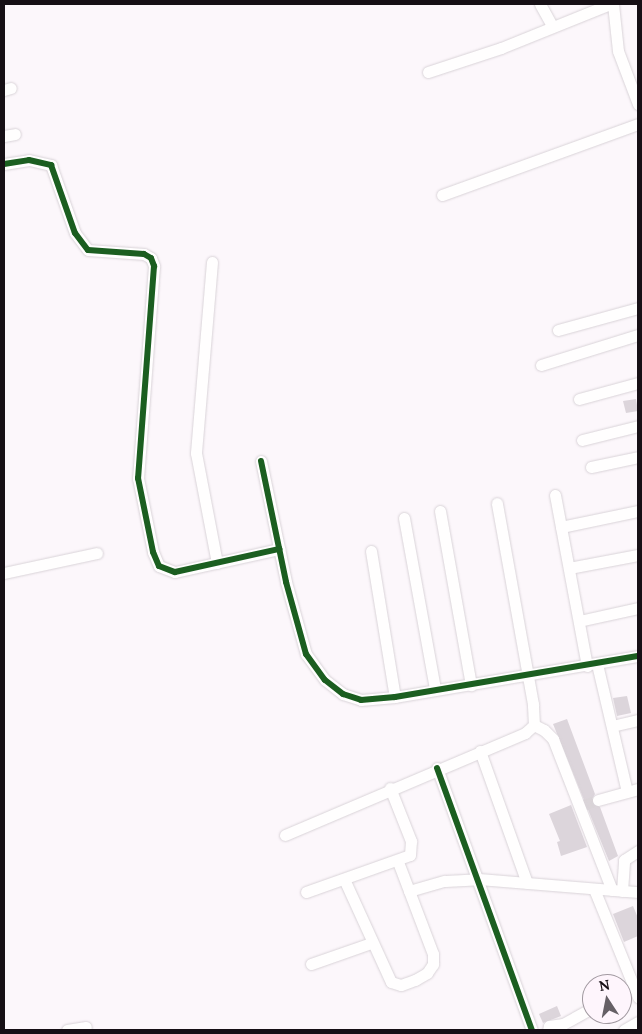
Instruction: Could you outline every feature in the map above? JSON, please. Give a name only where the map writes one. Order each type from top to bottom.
[{"type":"street","points":[[540,4],[552,26]]},
{"type":"street","points":[[428,72],[501,48],[552,26],[612,4],[618,51],[638,104]]},
{"type":"street","points":[[442,195],[638,124]]},
{"type":"street","points":[[4,164],[29,160],[51,165],[75,233],[88,250],[144,254],[151,258],[154,286],[138,458],[140,496],[159,566],[175,572],[279,549]]},
{"type":"street","points":[[212,262],[196,453],[217,563]]},
{"type":"street","points":[[558,330],[638,308]]},
{"type":"street","points":[[541,365],[638,336]]},
{"type":"street","points":[[579,399],[638,383]]},
{"type":"street","points":[[582,440],[638,426]]},
{"type":"street","points":[[591,467],[638,457]]},
{"type":"street","points":[[261,461],[279,549],[306,654],[325,680],[343,694],[361,700],[395,697],[638,656]]},
{"type":"street","points":[[555,495],[579,620],[633,791],[598,800]]},
{"type":"street","points":[[285,835],[437,768],[525,733],[534,726],[535,715],[497,503]]},
{"type":"street","points":[[440,511],[471,685]]},
{"type":"street","points":[[561,527],[638,511]]},
{"type":"street","points":[[404,518],[435,689]]},
{"type":"street","points":[[371,552],[395,697]]},
{"type":"street","points":[[4,573],[97,553]]},
{"type":"street","points":[[569,568],[638,555]]},
{"type":"street","points":[[579,620],[638,608]]},
{"type":"street","points":[[612,726],[638,720]]},
{"type":"street","points":[[534,726],[544,730],[553,739],[617,891]]},
{"type":"street","points":[[480,751],[527,883]]},
{"type":"street","points":[[437,768],[479,879],[532,1030]]},
{"type":"street","points":[[306,892],[398,862],[410,855],[413,849],[390,788]]},
{"type":"street","points":[[617,891],[624,860],[638,851]]},
{"type":"street","points":[[344,879],[371,943],[391,982],[401,985],[428,973],[433,954],[398,862]]},
{"type":"street","points":[[409,891],[445,881],[479,879],[638,892]]},
{"type":"street","points":[[594,889],[638,997]]},
{"type":"street","points":[[310,964],[371,943]]},
{"type":"street","points":[[548,1030],[549,1026],[563,1024],[582,1014]]},
{"type":"street","points":[[624,1030],[638,1022]]},
{"type":"street","points":[[67,1030],[86,1026]]},
{"type":"building","points":[[636,399],[638,411],[626,413],[623,401]]},
{"type":"building","points":[[627,696],[631,713],[617,716],[613,698]]},
{"type":"building","points":[[567,719],[595,794],[591,802],[600,807],[618,856],[609,861],[553,724]]},
{"type":"building","points":[[571,805],[587,847],[561,856],[557,842],[560,841],[549,814]]},
{"type":"building","points":[[633,906],[638,918],[638,936],[624,942],[613,914]]},
{"type":"building","points":[[557,1006],[561,1016],[543,1023],[539,1014]]},
{"type":"tunnel","points":[[583,805],[598,800]]},
{"type":"cycle path","points":[[4,164],[29,160],[51,165],[75,233],[88,250],[144,254],[151,258],[154,266],[138,478],[153,552],[159,566],[175,572],[279,549]]},
{"type":"cycle path","points":[[261,461],[286,582],[306,654],[325,680],[343,694],[361,700],[395,697],[638,656]]},
{"type":"cycle path","points":[[437,768],[532,1030]]}]
